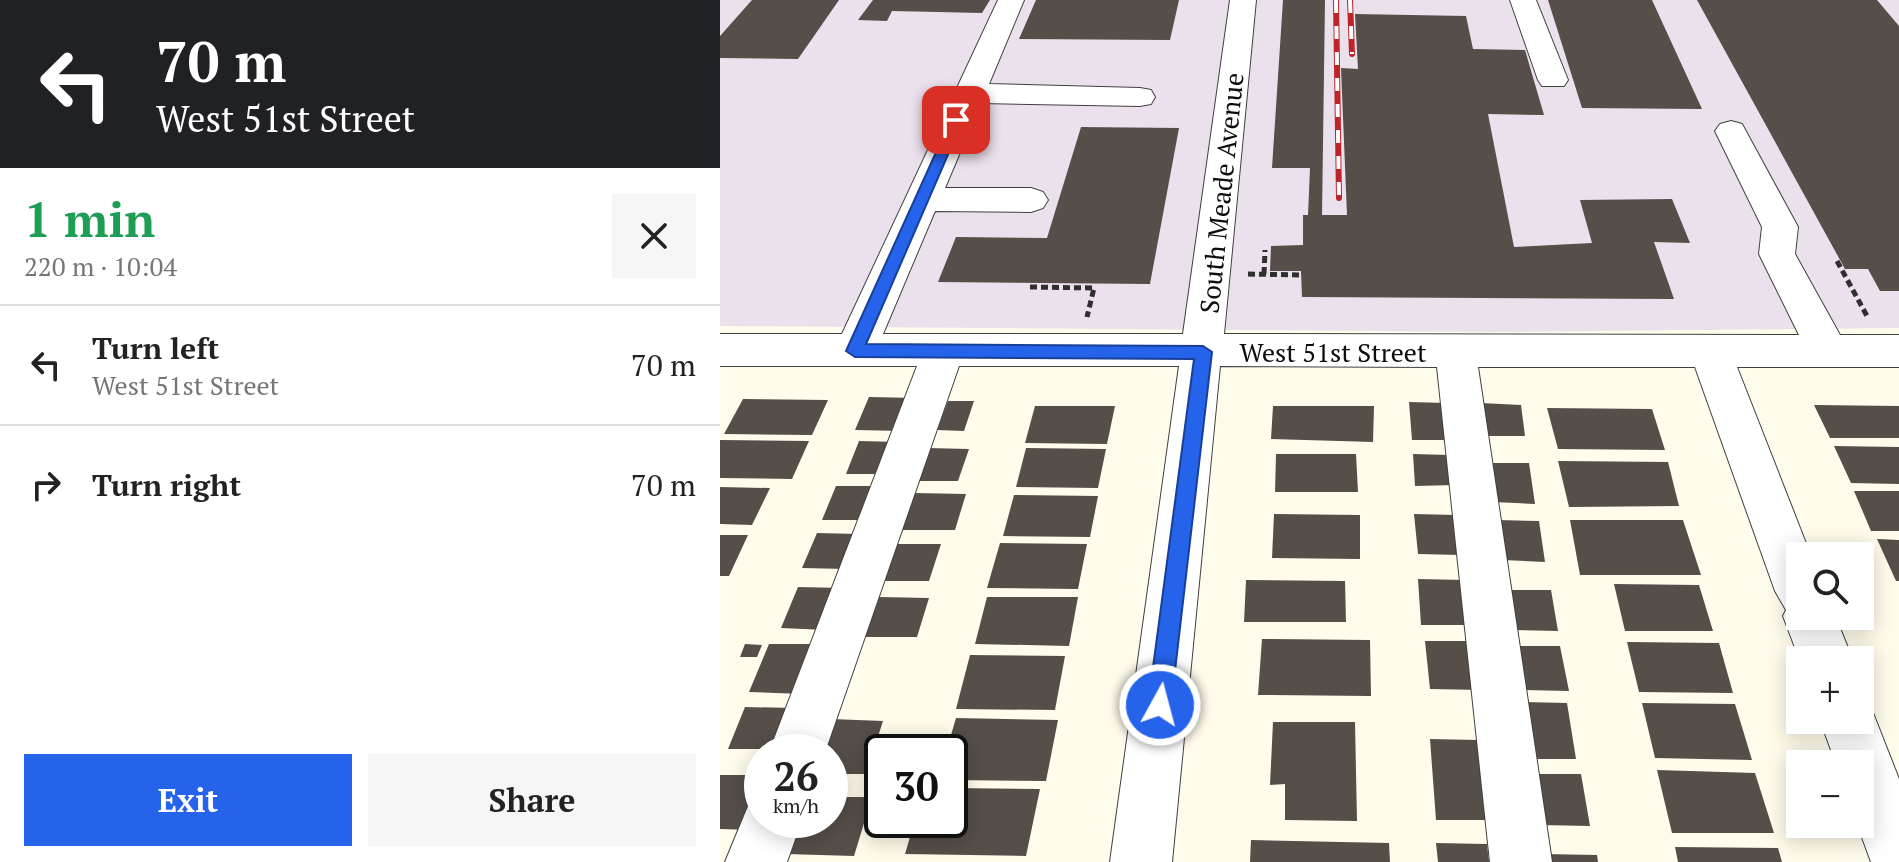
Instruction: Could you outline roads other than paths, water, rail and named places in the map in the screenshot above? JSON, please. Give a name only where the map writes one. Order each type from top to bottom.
[{"type":"street","points":[[855,351],[967,93],[1011,0]]},
{"type":"street","name":"South Meade Avenue","points":[[1141,862],[1243,0]]},
{"type":"street","points":[[1523,0],[1553,80]]},
{"type":"street","points":[[967,93],[1140,97]]},
{"type":"street","points":[[1731,131],[1780,227],[1777,254],[1828,351]]},
{"type":"street","points":[[923,199],[1031,200]]},
{"type":"street","name":"West 51st Street","points":[[720,350],[1899,351]]},
{"type":"street","points":[[804,734],[944,350]]},
{"type":"street","points":[[1710,351],[1786,554]]},
{"type":"street","points":[[1456,353],[1521,862]]},
{"type":"street","points":[[1853,734],[1899,856]]},
{"type":"street","points":[[756,862],[765,838]]},
{"type":"railway","points":[[1336,0],[1339,198]]},
{"type":"railway","points":[[1350,0],[1352,54]]}]
